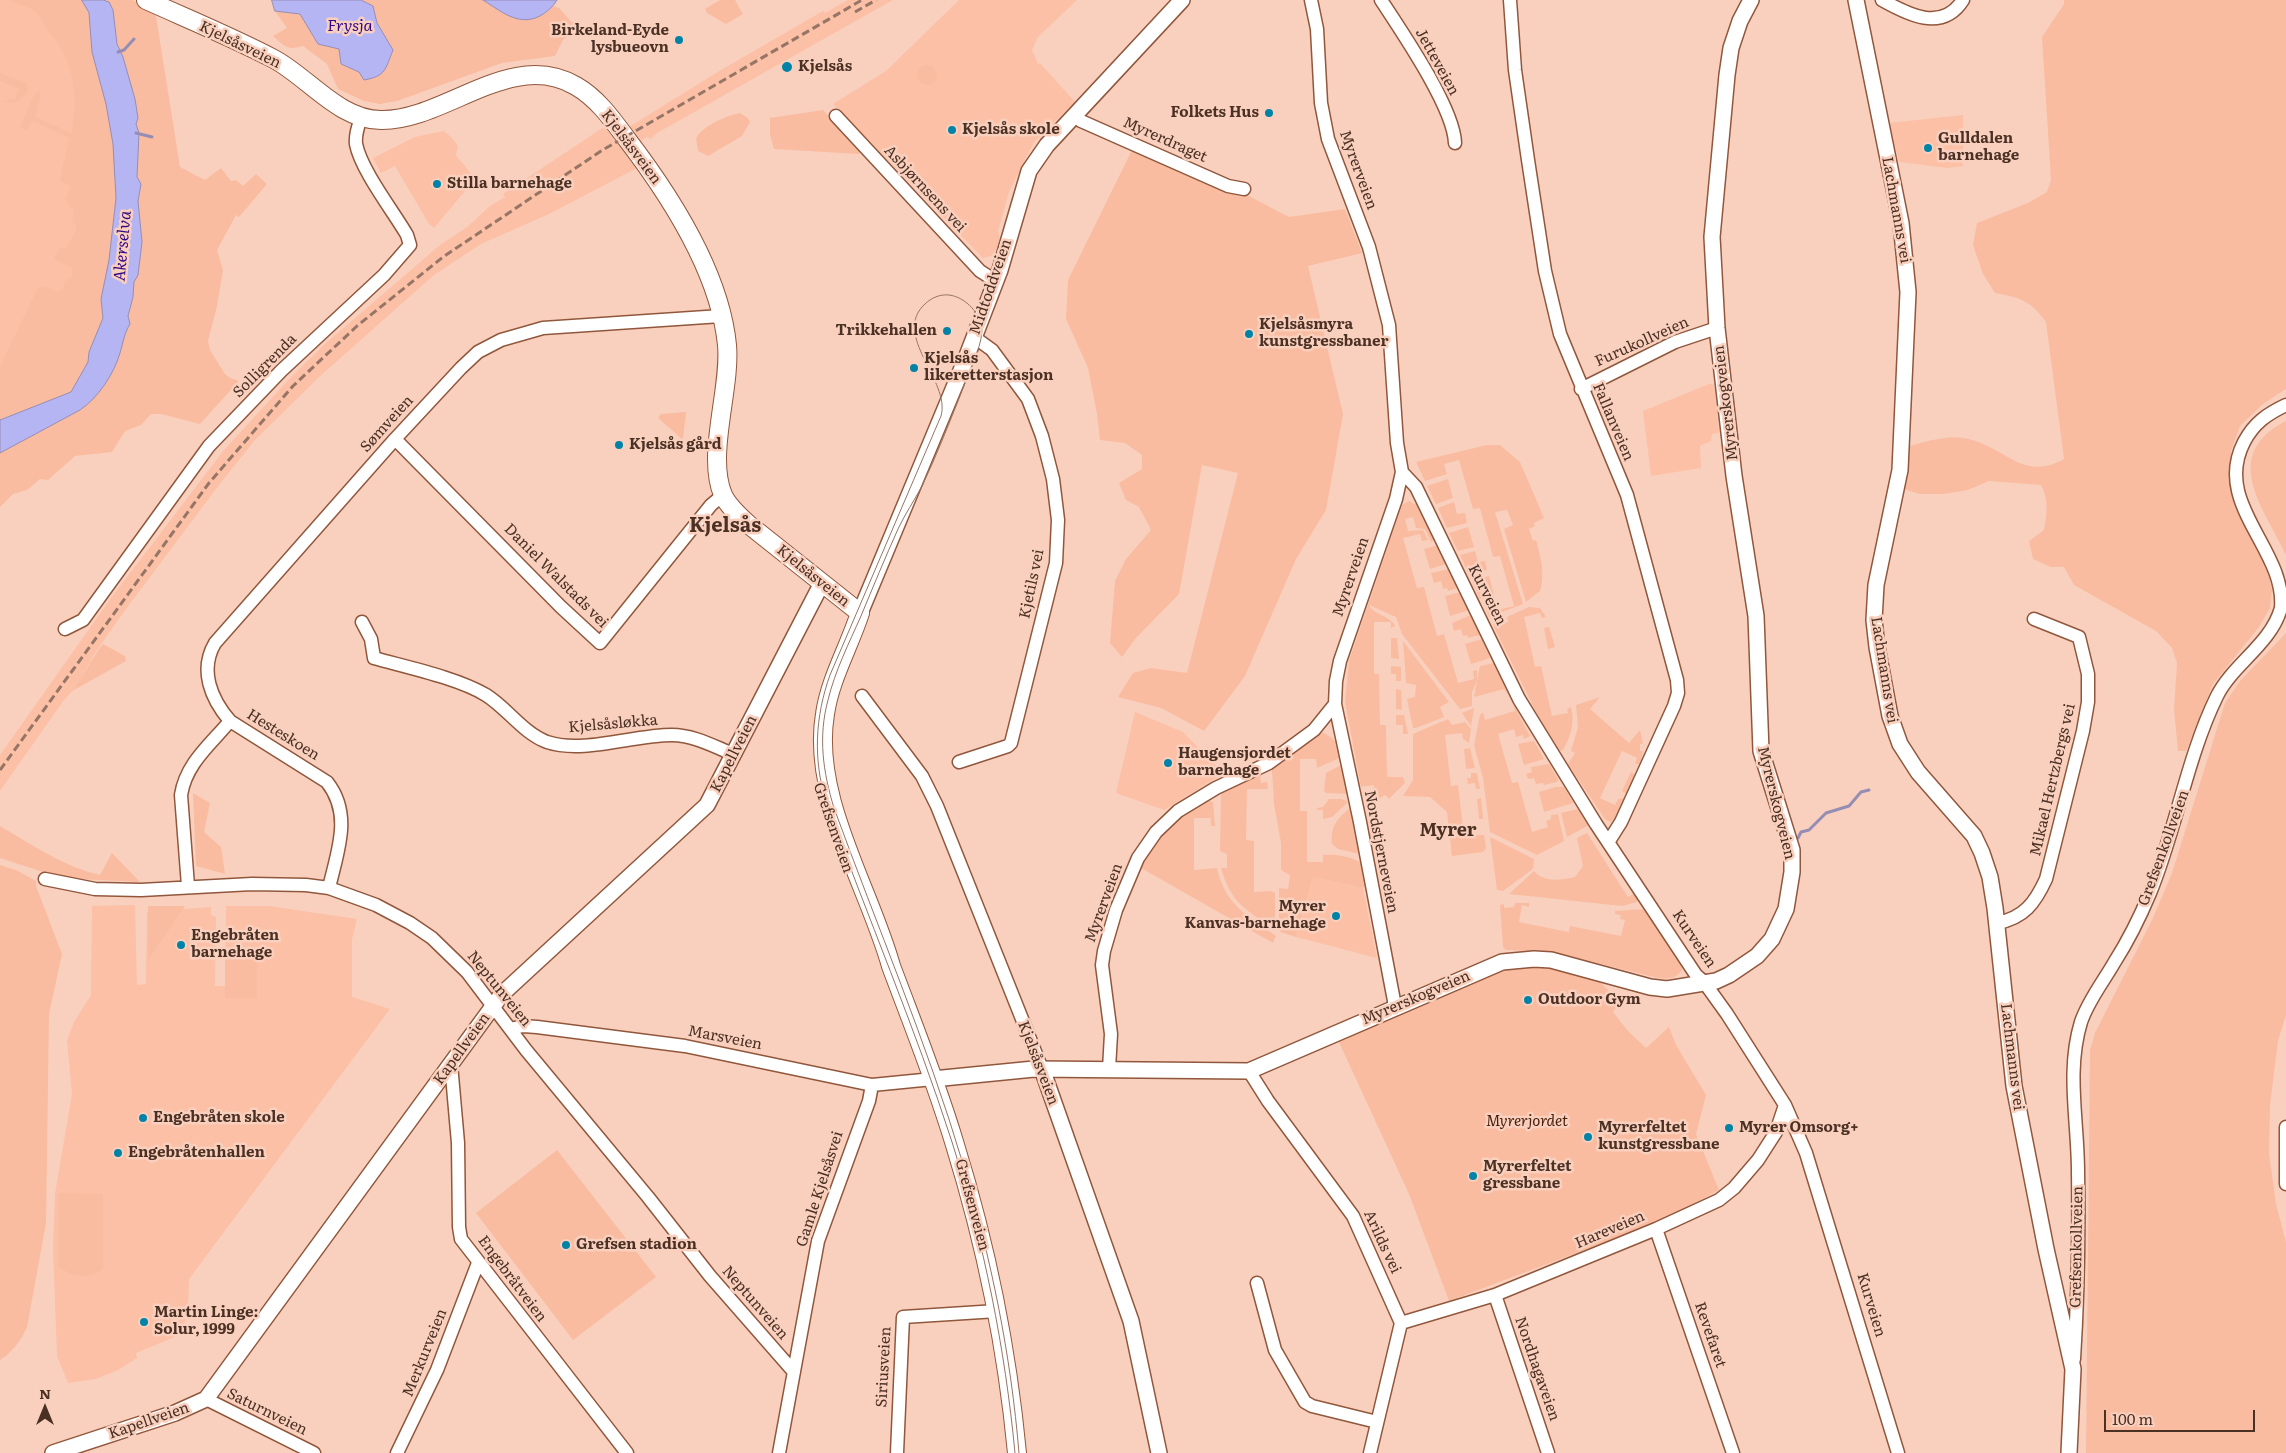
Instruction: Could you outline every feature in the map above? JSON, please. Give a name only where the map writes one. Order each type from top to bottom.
[{"type":"main road","name":"Kjelsåsveien","points":[[146,0],[275,60],[340,106],[361,118],[382,120],[404,118],[486,86],[517,77],[532,75],[556,77],[575,85],[596,101],[663,190],[700,258],[721,316],[727,359],[717,464],[723,495],[748,524],[860,613]]},
{"type":"main road","name":"Grefsenveien","points":[[860,613],[844,632],[819,691],[813,728],[813,763],[819,795],[834,838],[875,943],[891,966],[933,1079],[969,1191],[997,1311],[1017,1453]]},
{"type":"street","name":"Midtoddveien","points":[[860,613],[942,422],[994,280],[1000,270],[1029,171],[1047,145],[1182,0]]},
{"type":"street","name":"Myrerveien","points":[[1109,1069],[1111,1034],[1102,965],[1104,950],[1119,902],[1138,858],[1156,832],[1178,811],[1208,792],[1269,763],[1314,730],[1335,704],[1336,681],[1340,660],[1396,499],[1402,472],[1397,443],[1394,372],[1386,312],[1369,247],[1328,139],[1321,103],[1317,29],[1311,0]]},
{"type":"street","name":"Jetteveien","points":[[1381,0],[1428,75],[1455,132],[1455,144]]},
{"type":"street","name":"Fallanveien","points":[[1510,0],[1515,70],[1545,271],[1560,334],[1627,496],[1677,680],[1678,693],[1674,706],[1621,822],[1609,841]]},
{"type":"street","name":"Myrerskogveien","points":[[933,1079],[1042,1069],[1248,1071],[1395,1006],[1502,962],[1552,960],[1650,987],[1667,989],[1716,981],[1729,975],[1757,956],[1772,939],[1786,909],[1793,862],[1789,838],[1761,751],[1756,616],[1734,476],[1717,328],[1712,237],[1727,75],[1740,21],[1751,0]]},
{"type":"street","name":"Lachmanns vei","points":[[1856,0],[1901,222],[1908,285],[1900,470],[1876,585],[1874,620],[1877,647],[1896,735],[1918,772],[1974,836],[1988,871],[1997,923],[2014,1086],[2069,1332],[2073,1369],[2069,1453]]},
{"type":"street","points":[[1882,0],[1908,14],[1928,18],[1952,12],[1963,0]]},
{"type":"street","name":"Myrerdraget","points":[[1074,115],[1081,121],[1228,186],[1244,189]]},
{"type":"street","name":"Asbjørnsens vei","points":[[836,116],[980,271],[994,280]]},
{"type":"street","name":"Solligrenda","points":[[65,629],[83,620],[209,446],[281,371],[384,275],[410,245],[407,235],[366,168],[358,151],[356,136],[361,118]]},
{"type":"street","name":"Sømveien","points":[[230,721],[221,711],[209,685],[208,662],[215,643],[395,439],[478,352],[501,340],[544,328],[721,316]]},
{"type":"street","name":"Furukollveien","points":[[1581,388],[1675,342],[1717,328]]},
{"type":"street","name":"Kjetils vei","points":[[959,762],[1008,746],[1011,743],[1056,563],[1058,520],[1053,479],[1042,436],[1028,399],[992,350],[974,337]]},
{"type":"street","name":"Grefsenkollveien","points":[[2069,1332],[2078,1170],[2073,1070],[2078,1034],[2085,1012],[2123,947],[2148,896],[2163,858],[2202,732],[2217,698],[2233,673],[2268,633],[2279,614],[2282,597],[2281,580],[2269,551],[2242,499],[2237,472],[2240,452],[2254,426],[2268,414],[2286,405]]},
{"type":"street","name":"Daniel Walstads vei","points":[[395,439],[561,608],[600,643],[631,608],[712,505],[723,495]]},
{"type":"street","name":"Kurveien","points":[[1402,472],[1416,487],[1519,699],[1696,975],[1704,982],[1785,1105],[1806,1152],[1823,1203],[1898,1453]]},
{"type":"street","name":"Kapellveien","points":[[53,1453],[182,1410],[206,1399],[494,1005],[517,980],[700,813],[713,795],[822,584]]},
{"type":"street","name":"Mikael Hertzbergs vei","points":[[1997,923],[2017,917],[2027,909],[2036,900],[2046,879],[2083,732],[2088,702],[2088,674],[2079,636],[2034,619]]},
{"type":"street","name":"Kjelsåsløkka","points":[[362,622],[371,638],[374,658],[423,671],[486,695],[533,735],[546,742],[580,745],[671,735],[694,738],[733,754]]},
{"type":"street","name":"Kjelsåsveien","points":[[862,696],[922,776],[1042,1069],[1131,1321],[1159,1453]]},
{"type":"street","name":"Nordstjerneveien","points":[[1335,704],[1360,822],[1395,1006]]},
{"type":"street","name":"Hesteskoen","points":[[188,886],[181,795],[183,783],[187,772],[197,758],[230,721],[327,782],[334,791],[341,810],[342,824],[329,888]]},
{"type":"street","name":"Neptunveien","points":[[45,879],[68,885],[140,890],[188,886],[279,884],[329,888],[376,905],[410,923],[432,938],[467,972],[494,1005],[510,1029],[710,1276],[794,1372]]},
{"type":"street","name":"Marsveien","points":[[510,1029],[523,1026],[537,1027],[673,1044],[872,1085],[933,1079]]},
{"type":"street","name":"Engebråtveien","points":[[451,1064],[458,1143],[459,1227],[461,1239],[626,1453]]},
{"type":"street","name":"Arilds vei","points":[[1248,1071],[1268,1101],[1354,1216],[1401,1323]]},
{"type":"street","name":"Gamle Kjelsåsvei","points":[[779,1453],[818,1240],[869,1100],[872,1085]]},
{"type":"street","name":"Hareveien","points":[[1401,1323],[1495,1296],[1711,1204],[1734,1188],[1758,1160],[1776,1132],[1785,1105]]},
{"type":"street","points":[[2286,1127],[2286,1184]]},
{"type":"street","name":"Revefaret","points":[[1656,1228],[1733,1453]]},
{"type":"street","name":"Merkurveien","points":[[397,1453],[437,1370],[478,1263]]},
{"type":"street","points":[[1256,1283],[1275,1350],[1305,1402],[1312,1406],[1377,1422]]},
{"type":"street","name":"Nordhagaveien","points":[[1495,1296],[1548,1453]]},
{"type":"street","name":"Siriusveien","points":[[896,1453],[903,1317],[997,1311]]},
{"type":"street","points":[[1370,1453],[1401,1323]]},
{"type":"street","name":"Saturnveien","points":[[206,1399],[314,1453]]},
{"type":"shaded area","points":[[0,0],[28,0],[82,67],[88,257],[0,386]]},
{"type":"shaded area","points":[[848,0],[893,0],[657,133],[651,139],[647,137],[627,148],[639,167],[549,214],[481,244],[434,275],[319,377],[255,440],[222,481],[120,617],[93,656],[79,684],[64,700],[0,791],[0,755],[111,598],[224,450],[291,377],[326,343],[440,245],[467,227],[490,206],[505,197],[503,194],[607,125],[616,135],[721,70],[823,11],[825,13]]},
{"type":"shaded area","name":"Kjelsås skole","points":[[959,0],[1077,0],[1038,37],[1032,50],[1038,64],[1040,63],[1075,102],[1034,142],[1009,192],[998,231],[1000,238],[996,250],[991,256],[983,258],[833,104],[886,71]]},
{"type":"shaded area","name":"Gulldalen barnehage","points":[[1963,115],[1963,166],[1948,168],[1899,162],[1889,123]]},
{"type":"shaded area","name":"Stilla barnehage","points":[[444,131],[458,146],[456,155],[473,176],[465,191],[434,228],[429,224],[395,166],[381,173],[373,158],[415,137]]},
{"type":"shaded area","points":[[1713,384],[1715,389],[1719,433],[1712,434],[1711,441],[1700,446],[1701,468],[1651,476],[1643,411]]},
{"type":"shaded area","name":"Haugensjordet barnehage","points":[[1135,712],[1183,732],[1220,770],[1219,776],[1164,810],[1116,793]]},
{"type":"shaded area","name":"Myrer Kanvas-barnehage","points":[[1313,877],[1363,888],[1377,958],[1296,937]]},
{"type":"shaded area","points":[[135,905],[137,985],[146,984],[147,912],[211,907],[211,915],[216,917],[215,986],[225,986],[226,906],[269,906],[357,919],[352,939],[352,997],[390,1009],[189,1279],[188,1306],[182,1334],[136,1353],[137,1358],[118,1370],[96,1379],[68,1383],[57,1356],[53,1249],[55,1194],[72,1094],[67,1040],[74,1022],[91,995],[92,906]]},
{"type":"green space","points":[[9,0],[132,0],[155,10],[180,167],[205,180],[221,168],[231,181],[236,180],[243,186],[256,174],[267,184],[239,217],[236,215],[217,250],[223,270],[217,306],[208,341],[210,350],[225,374],[239,381],[200,424],[161,414],[151,414],[141,425],[125,431],[112,452],[75,456],[48,480],[40,479],[27,490],[13,494],[0,507],[0,367],[38,287],[42,288],[43,286],[59,292],[63,290],[64,283],[72,276],[72,268],[54,259],[59,249],[66,248],[77,229],[72,220],[74,212],[65,199],[71,186],[60,181],[69,138],[33,121],[26,130],[20,127],[35,93],[40,91],[40,99],[35,117],[71,133],[75,105],[72,78],[68,64],[56,40],[39,15],[31,9]]},
{"type":"green space","points":[[361,0],[483,0],[520,20],[546,13],[553,6],[559,8],[578,29],[563,40],[555,56],[502,63],[397,101],[380,104],[364,101],[338,89],[327,64],[303,46],[286,47],[273,36],[287,28],[275,11],[300,14],[318,44],[339,49],[342,64],[359,72],[377,23],[373,6]]},
{"type":"green space","points":[[720,0],[735,0],[743,14],[726,24],[707,13],[705,9]]},
{"type":"green space","points":[[2064,0],[2286,0],[2286,389],[2263,404],[2240,426],[2231,451],[2229,480],[2244,523],[2268,571],[2272,590],[2270,608],[2259,627],[2213,684],[2186,751],[2178,751],[2174,710],[2177,663],[2172,648],[2156,631],[2074,585],[2064,567],[2051,567],[2033,559],[2029,541],[2044,530],[2046,518],[2047,507],[2041,485],[1989,481],[1968,490],[1943,494],[1920,494],[1903,489],[1909,446],[1936,439],[1963,438],[1990,447],[2013,460],[2036,467],[2049,465],[2064,459],[2046,322],[2030,304],[1995,293],[1983,274],[1973,245],[1977,223],[2028,203],[2047,192],[2051,180],[2042,37],[2064,4]]},
{"type":"green space","points":[[927,65],[934,68],[937,75],[934,82],[927,85],[920,82],[917,75],[920,68]]},
{"type":"green space","points":[[0,73],[27,83],[28,91],[18,101],[4,101],[15,99],[19,89],[0,81]]},
{"type":"green space","points":[[823,110],[856,146],[860,151],[859,154],[774,149],[770,135],[770,118]]},
{"type":"green space","points":[[740,113],[748,118],[750,122],[742,136],[708,156],[698,151],[696,138],[704,129],[722,119]]},
{"type":"green space","points":[[1132,150],[1245,194],[1289,217],[1345,209],[1362,253],[1308,266],[1343,414],[1326,510],[1296,559],[1245,676],[1204,731],[1161,708],[1118,697],[1133,673],[1151,668],[1187,673],[1238,473],[1202,465],[1179,594],[1135,639],[1122,657],[1110,643],[1115,581],[1126,559],[1151,530],[1139,507],[1126,500],[1119,483],[1142,469],[1142,455],[1125,443],[1100,440],[1088,368],[1066,319],[1068,280]]},
{"type":"green space","points":[[686,412],[683,440],[658,418],[661,414]]},
{"type":"green space","points":[[2286,421],[2286,555],[2259,501],[2253,483],[2251,466],[2255,450],[2266,435]]},
{"type":"green space","points":[[1487,445],[1500,445],[1520,462],[1544,518],[1534,523],[1535,526],[1529,529],[1533,541],[1536,540],[1538,547],[1542,566],[1542,578],[1540,591],[1526,602],[1504,529],[1513,525],[1507,510],[1495,512],[1523,604],[1489,617],[1483,602],[1495,598],[1498,610],[1514,606],[1500,556],[1493,557],[1480,508],[1473,509],[1459,460],[1444,464],[1447,474],[1425,481],[1416,462]]},
{"type":"green space","points":[[1448,479],[1453,498],[1436,504],[1427,486]]},
{"type":"green space","points":[[1409,501],[1420,507],[1435,539],[1431,542],[1425,529],[1416,528],[1413,517],[1405,519],[1408,531],[1423,530],[1428,540],[1422,541],[1420,534],[1403,538],[1417,588],[1424,587],[1437,636],[1444,634],[1458,683],[1474,679],[1473,671],[1477,670],[1477,681],[1472,692],[1472,706],[1460,709],[1402,634],[1396,617],[1369,605],[1372,609],[1393,622],[1395,626],[1391,628],[1391,622],[1374,622],[1374,674],[1379,674],[1380,725],[1386,725],[1387,777],[1403,777],[1405,783],[1389,799],[1385,795],[1375,801],[1374,785],[1361,787],[1345,702],[1349,661],[1402,505]]},
{"type":"green space","points":[[1454,502],[1457,514],[1465,513],[1467,523],[1447,528],[1438,508]]},
{"type":"green space","points":[[1468,527],[1474,547],[1458,551],[1449,533]]},
{"type":"green space","points":[[1438,545],[1446,564],[1430,569],[1424,549]]},
{"type":"green space","points":[[1475,551],[1478,562],[1485,561],[1487,570],[1469,575],[1460,555]]},
{"type":"green space","points":[[1449,569],[1458,588],[1448,591],[1447,588],[1443,589],[1441,581],[1434,583],[1431,573]]},
{"type":"green space","points":[[1489,576],[1494,595],[1480,599],[1472,581]]},
{"type":"green space","points":[[1461,592],[1469,610],[1450,616],[1445,596]]},
{"type":"green space","points":[[1529,607],[1540,608],[1546,617],[1542,618],[1540,613],[1524,617],[1535,667],[1541,666],[1552,716],[1568,713],[1567,709],[1571,707],[1572,729],[1566,745],[1560,751],[1535,710],[1493,625],[1496,622],[1498,626],[1508,622],[1507,617]]},
{"type":"green space","points":[[1471,615],[1480,635],[1468,638],[1467,635],[1463,636],[1461,629],[1454,631],[1452,623]]},
{"type":"green space","points":[[1549,627],[1555,647],[1548,649],[1544,628]]},
{"type":"green space","points":[[2286,633],[2286,1015],[2278,1041],[2270,1105],[2269,1154],[2276,1204],[2286,1242],[2286,1453],[2086,1453],[2090,1050],[2095,1033],[2152,920],[2172,873],[2225,703],[2240,681]]},
{"type":"green space","points":[[1391,638],[1397,638],[1399,659],[1391,658]]},
{"type":"green space","points":[[1482,639],[1490,658],[1471,664],[1465,644]]},
{"type":"green space","points":[[1403,641],[1449,702],[1440,707],[1444,717],[1416,728],[1413,728],[1407,699],[1415,697],[1416,685],[1406,683]]},
{"type":"green space","points":[[103,644],[125,656],[126,661],[72,691],[94,656]]},
{"type":"green space","points":[[1494,663],[1508,695],[1504,689],[1474,697],[1480,666]]},
{"type":"green space","points":[[1391,666],[1401,667],[1401,681],[1396,681],[1396,674],[1391,674]]},
{"type":"green space","points":[[1396,689],[1401,690],[1402,710],[1396,709]]},
{"type":"green space","points":[[1600,697],[1590,709],[1629,743],[1640,730],[1643,744],[1640,744],[1640,751],[1643,751],[1640,765],[1635,763],[1637,758],[1622,751],[1600,798],[1615,805],[1618,799],[1625,798],[1614,819],[1610,822],[1605,819],[1568,764],[1575,753],[1571,751],[1578,727],[1576,705]]},
{"type":"green space","points":[[1513,704],[1530,736],[1524,739],[1523,735],[1516,737],[1514,729],[1498,734],[1512,783],[1518,782],[1532,832],[1548,827],[1546,821],[1551,819],[1551,815],[1558,814],[1564,841],[1537,855],[1490,832],[1483,778],[1474,745],[1480,715],[1483,712],[1485,720],[1515,711]]},
{"type":"green space","points":[[1474,708],[1471,726],[1462,713]]},
{"type":"green space","points":[[1396,715],[1404,715],[1408,734],[1403,734],[1403,725],[1396,725]]},
{"type":"green space","points":[[1448,719],[1452,725],[1465,722],[1471,729],[1469,743],[1463,739],[1462,733],[1445,735],[1451,786],[1458,785],[1464,836],[1484,835],[1486,848],[1483,852],[1452,856],[1447,812],[1430,797],[1403,796],[1413,780],[1413,734]]},
{"type":"green space","points":[[1321,732],[1335,742],[1340,749],[1342,757],[1317,768],[1316,759],[1300,759],[1300,811],[1307,811],[1307,862],[1323,862],[1323,855],[1348,857],[1362,863],[1365,885],[1363,888],[1313,877],[1296,937],[1280,932],[1279,928],[1279,888],[1288,889],[1290,875],[1281,870],[1281,843],[1274,804],[1272,770],[1274,765]]},
{"type":"green space","points":[[1534,741],[1544,759],[1524,765],[1518,744]]},
{"type":"green space","points":[[1470,748],[1475,768],[1466,769],[1464,749]]},
{"type":"green space","points":[[1343,764],[1349,794],[1326,793],[1324,791],[1326,773]]},
{"type":"green space","points":[[1549,764],[1558,779],[1557,782],[1544,785],[1543,783],[1536,784],[1534,778],[1528,779],[1526,774],[1532,772],[1531,767]]},
{"type":"green space","points":[[1631,772],[1636,775],[1627,794],[1622,791]]},
{"type":"green space","points":[[1260,773],[1261,783],[1267,782],[1268,789],[1247,789],[1246,840],[1254,841],[1254,892],[1271,891],[1275,893],[1275,930],[1241,905],[1230,890],[1221,868],[1227,868],[1227,854],[1220,851],[1221,793]]},
{"type":"green space","points":[[1471,773],[1477,773],[1480,789],[1476,789],[1475,783],[1468,784],[1467,778],[1471,778]]},
{"type":"green space","points":[[1556,787],[1564,787],[1573,803],[1544,812],[1539,792]]},
{"type":"green space","points":[[193,793],[210,803],[204,832],[221,847],[225,874],[196,866]]},
{"type":"green space","points":[[1481,798],[1483,819],[1479,819],[1477,799]]},
{"type":"green space","points":[[1329,799],[1342,799],[1348,802],[1332,817],[1323,819],[1323,810],[1317,810],[1317,808],[1323,807]]},
{"type":"green space","points":[[1207,800],[1213,802],[1215,826],[1211,826],[1211,818],[1194,818],[1194,870],[1217,868],[1221,881],[1232,901],[1247,915],[1276,936],[1273,943],[1141,868],[1157,839],[1185,812]]},
{"type":"green space","points":[[1352,808],[1360,854],[1338,849],[1332,844],[1332,832],[1335,823]]},
{"type":"green space","points":[[1578,809],[1589,825],[1567,837],[1561,813]]},
{"type":"green space","points":[[1371,821],[1375,823],[1377,832],[1373,833],[1374,840],[1379,842],[1372,845],[1368,825]]},
{"type":"green space","points":[[0,826],[61,861],[100,875],[112,853],[140,882],[78,879],[46,873],[0,858]]},
{"type":"green space","points":[[1587,833],[1628,897],[1635,893],[1638,899],[1637,902],[1622,906],[1509,894],[1534,871],[1548,879],[1558,880],[1575,877],[1583,866],[1577,838]]},
{"type":"green space","points":[[1490,837],[1534,859],[1533,869],[1503,891],[1497,890]]},
{"type":"green space","points":[[0,865],[16,870],[36,881],[36,886],[62,954],[49,1014],[46,1223],[27,1327],[16,1345],[0,1360]]},
{"type":"green space","points":[[1515,903],[1529,903],[1529,907],[1522,905],[1519,922],[1569,932],[1570,926],[1621,936],[1625,920],[1620,919],[1621,915],[1615,914],[1615,911],[1646,909],[1681,960],[1682,970],[1672,978],[1658,978],[1553,952],[1506,950],[1503,947],[1500,905],[1504,904],[1504,908],[1514,907]]},
{"type":"green space","points":[[148,906],[185,906],[148,960]]},
{"type":"green space","points":[[225,958],[257,958],[257,998],[225,998]]},
{"type":"green space","name":"Myrerjordet","points":[[1538,965],[1559,968],[1599,981],[1620,1002],[1613,1012],[1629,1032],[1646,1048],[1669,1027],[1676,1045],[1706,1095],[1696,1134],[1719,1190],[1661,1221],[1449,1301],[1409,1194],[1338,1040],[1504,968]]},
{"type":"green space","name":"Grefsen stadion","points":[[557,1150],[656,1277],[573,1340],[476,1213]]},
{"type":"green space","points":[[59,1193],[103,1194],[103,1269],[92,1275],[75,1275],[59,1267]]},
{"type":"water","name":"Akerselva","points":[[82,0],[103,0],[109,2],[113,10],[117,44],[123,57],[135,99],[138,118],[136,124],[139,133],[137,177],[141,184],[138,201],[142,242],[138,275],[134,282],[133,297],[128,316],[130,324],[114,369],[105,385],[87,405],[0,453],[0,420],[71,392],[88,362],[89,352],[103,318],[101,299],[109,260],[116,198],[113,144],[106,104],[92,52],[89,13]]},
{"type":"water","name":"Frysja","points":[[272,0],[361,0],[373,6],[377,23],[393,50],[384,71],[377,76],[364,80],[359,72],[341,64],[339,49],[318,44],[300,14],[275,11]]},
{"type":"water","points":[[483,0],[557,0],[552,7],[540,16],[524,20],[503,13]]},
{"type":"waterway","points":[[118,52],[124,50],[134,39]]},
{"type":"waterway","points":[[136,133],[152,137]]},
{"type":"waterway","points":[[1798,838],[1801,832],[1809,830],[1826,813],[1849,806],[1861,792],[1869,790]]},
{"type":"tram line","points":[[1015,1453],[999,1335],[974,1218],[938,1099],[826,802],[819,770],[819,722],[830,675],[941,416],[942,402],[938,388],[918,344],[915,330],[916,316],[925,304],[942,295],[955,296],[961,299],[976,313],[982,331],[979,347],[932,464],[898,529],[838,668],[825,714],[823,754],[834,808],[934,1074],[973,1199],[991,1271],[1005,1343],[1019,1453]]},
{"type":"railway","points":[[0,770],[209,483],[293,386],[357,326],[443,257],[601,151],[862,0]]},
{"type":"railway","points":[[855,12],[876,0]]},
{"type":"place","name":"Birkeland-Eyde lysbueovn","points":[[679,40]]},
{"type":"place","name":"Kjelsås","points":[[787,67]]},
{"type":"place","name":"Folkets Hus","points":[[1269,113]]},
{"type":"place","name":"Kjelsås skole","points":[[952,130]]},
{"type":"place","name":"Gulldalen barnehage","points":[[1928,148]]},
{"type":"place","name":"Stilla barnehage","points":[[437,184]]},
{"type":"place","name":"Trikkehallen","points":[[947,331]]},
{"type":"place","name":"Kjelsåsmyra kunstgressbaner","points":[[1249,334]]},
{"type":"place","name":"Kjelsås likeretterstasjon","points":[[914,368]]},
{"type":"place","name":"Kjelsås gård","points":[[619,445]]},
{"type":"place","name":"Haugensjordet barnehage","points":[[1168,763]]},
{"type":"place","name":"Myrer Kanvas-barnehage","points":[[1336,916]]},
{"type":"place","name":"Engebråten barnehage","points":[[181,945]]},
{"type":"place","name":"Outdoor Gym","points":[[1528,1000]]},
{"type":"place","name":"Engebråten skole","points":[[143,1118]]},
{"type":"place","name":"Myrer Omsorg+","points":[[1729,1128]]},
{"type":"place","name":"Myrerfeltet kunstgressbane","points":[[1588,1137]]},
{"type":"place","name":"Engebråtenhallen","points":[[118,1153]]},
{"type":"place","name":"Myrerfeltet gressbane","points":[[1473,1176]]},
{"type":"place","name":"Grefsen stadion","points":[[566,1245]]},
{"type":"place","name":"Martin Linge: Solur, 1999","points":[[144,1322]]},
{"type":"district","name":"Kjelsås","points":[[725,526]]},
{"type":"district","name":"Myrer","points":[[1448,831]]}]
